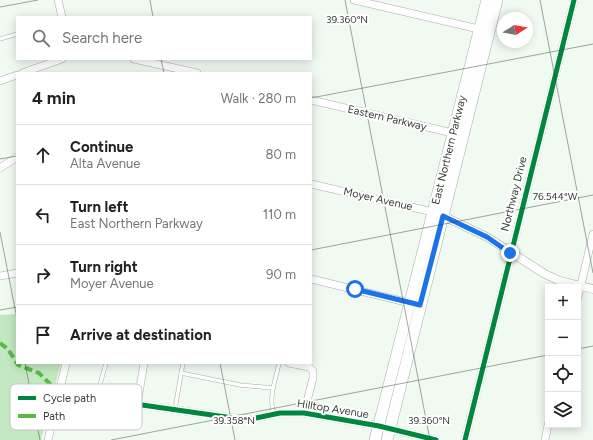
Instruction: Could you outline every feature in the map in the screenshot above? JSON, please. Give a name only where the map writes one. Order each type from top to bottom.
[{"type":"main road","name":"East Northern Parkway","points":[[387,440],[420,305],[438,214],[484,30],[487,0]]},
{"type":"main road","name":"East Northern Parkway","points":[[484,30],[497,0]]},
{"type":"main road","name":"East Northern Parkway","points":[[375,440],[409,303],[438,214]]},
{"type":"street","points":[[58,0],[62,16]]},
{"type":"street","points":[[354,0],[484,30]]},
{"type":"street","name":"Northway Drive","points":[[465,440],[510,253],[574,0]]},
{"type":"street","points":[[25,72],[59,60]]},
{"type":"street","points":[[138,60],[192,72]]},
{"type":"street","points":[[0,81],[16,75]]},
{"type":"street","name":"Eastern Parkway","points":[[312,100],[458,134]]},
{"type":"street","points":[[0,168],[16,159]]},
{"type":"street","name":"Moyer Avenue","points":[[312,184],[438,214],[481,234],[545,274],[560,281],[572,284]]},
{"type":"street","points":[[580,284],[593,234]]},
{"type":"street","points":[[0,276],[16,272]]},
{"type":"street","points":[[312,279],[420,305]]},
{"type":"street","name":"Moyer Avenue","points":[[581,286],[593,289]]},
{"type":"street","points":[[60,384],[66,364]]},
{"type":"street","points":[[140,384],[144,364]]},
{"type":"street","points":[[293,364],[309,367],[313,371],[313,378],[304,413]]},
{"type":"street","name":"Hilltop Avenue","points":[[142,406],[240,419],[286,412],[304,413],[378,426],[436,440]]},
{"type":"street","points":[[544,440],[547,428]]},
{"type":"street","points":[[48,440],[50,430]]},
{"type":"lane","points":[[0,39],[16,34]]},
{"type":"lane","points":[[100,384],[106,364]]},
{"type":"lane","points":[[175,410],[183,364]]},
{"type":"lane","points":[[274,414],[273,388],[279,364]]},
{"type":"lane","points":[[181,373],[240,385],[273,388]]},
{"type":"green space","points":[[16,314],[16,364],[61,364],[56,384],[10,384],[10,430],[44,430],[41,440],[0,440],[0,315]]},
{"type":"marked path","points":[[0,343],[8,349],[16,362]]},
{"type":"marked path","points":[[17,364],[39,373],[50,384]]},
{"type":"cycle path","points":[[465,440],[574,0]]},
{"type":"cycle path","points":[[142,405],[240,419],[256,418],[280,413],[304,413],[379,426],[436,440]]},
{"type":"route","points":[[355,289],[420,305],[443,216],[487,237],[510,253]]}]
